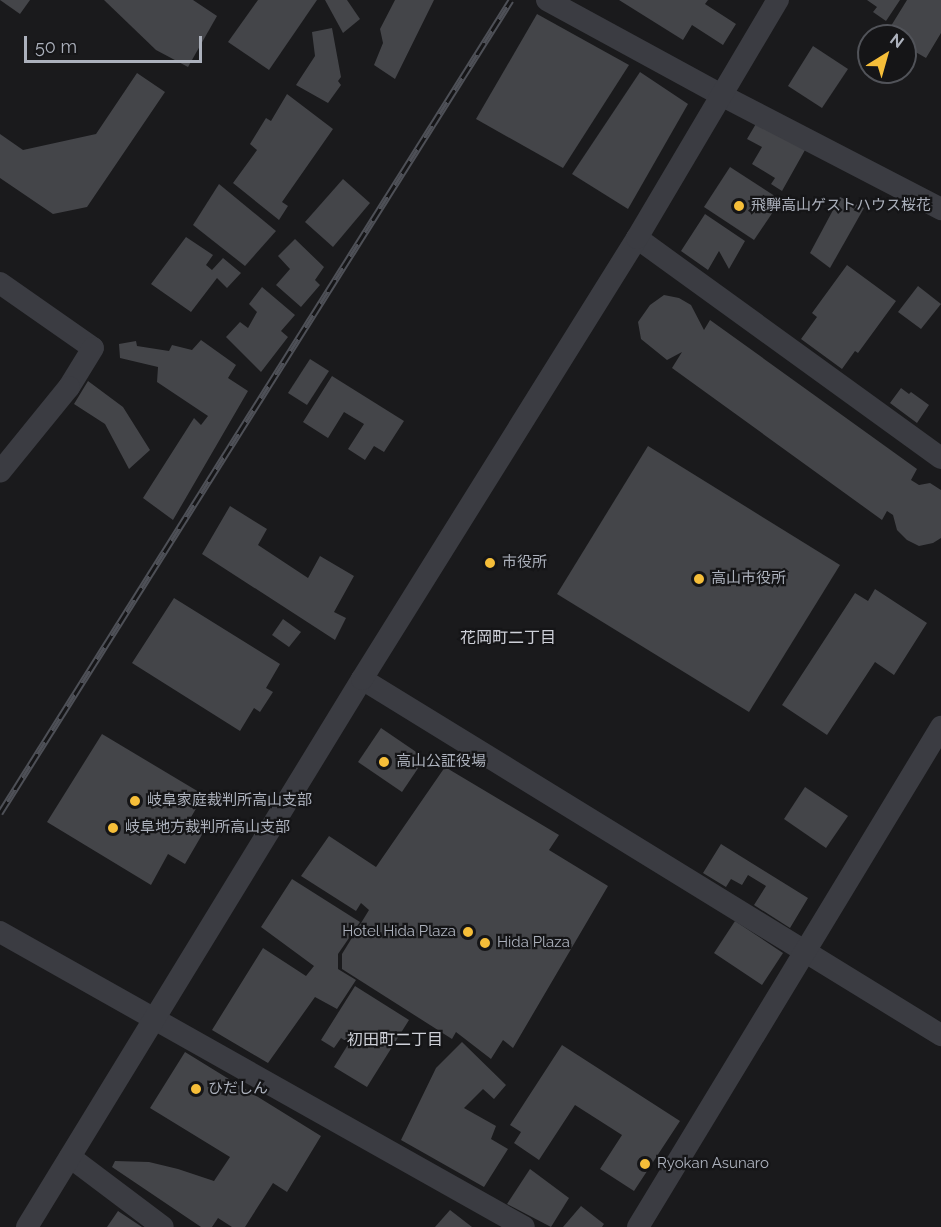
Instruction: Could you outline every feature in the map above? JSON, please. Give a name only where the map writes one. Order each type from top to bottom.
[{"type":"street","points":[[547,0],[723,96],[941,209]]},
{"type":"street","points":[[27,1227],[362,679],[637,238],[778,0]]},
{"type":"street","points":[[637,238],[938,449]]},
{"type":"street","points":[[0,283],[93,348],[69,387],[0,472]]},
{"type":"street","points":[[362,679],[941,1035]]},
{"type":"street","points":[[638,1227],[941,727]]},
{"type":"street","points":[[0,932],[524,1227]]},
{"type":"street","points":[[70,1157],[163,1227]]},
{"type":"building","points":[[0,0],[30,0],[20,14]]},
{"type":"building","points":[[104,0],[193,0],[217,16],[188,67],[156,50]]},
{"type":"building","points":[[258,0],[317,0],[269,70],[228,42]]},
{"type":"building","points":[[325,0],[347,0],[360,19],[343,33]]},
{"type":"building","points":[[395,0],[434,0],[395,79],[374,65],[383,43],[380,29]]},
{"type":"building","points":[[619,0],[708,0],[705,4],[736,24],[723,45],[692,25],[683,40]]},
{"type":"building","points":[[867,0],[900,0],[886,21],[873,12],[877,7]]},
{"type":"building","points":[[907,0],[941,0],[941,33],[926,58],[917,53],[917,24],[892,24]]},
{"type":"building","points":[[537,14],[629,65],[563,168],[476,119]]},
{"type":"building","points":[[332,28],[341,77],[338,81],[341,85],[328,103],[296,85],[315,56],[312,32]]},
{"type":"building","points":[[813,46],[848,69],[822,108],[788,86]]},
{"type":"building","points":[[640,72],[688,104],[628,209],[572,174]]},
{"type":"building","points":[[137,73],[165,92],[87,207],[53,214],[0,178],[0,134],[23,150],[96,134]]},
{"type":"building","points":[[287,94],[333,129],[282,202],[288,206],[279,220],[233,183],[257,150],[250,144],[266,118],[271,121]]},
{"type":"building","points":[[757,122],[805,150],[782,191],[771,184],[775,178],[752,164],[762,147],[747,139]]},
{"type":"building","points":[[730,167],[781,200],[754,240],[704,207]]},
{"type":"building","points":[[343,179],[370,203],[333,247],[305,222]]},
{"type":"building","points":[[219,184],[276,231],[245,266],[193,225]]},
{"type":"building","points":[[840,197],[864,208],[830,268],[810,253]]},
{"type":"building","points":[[705,214],[745,241],[729,269],[719,251],[708,270],[681,251]]},
{"type":"building","points":[[186,237],[213,255],[206,265],[212,270],[223,258],[241,273],[227,288],[217,278],[191,312],[151,284]]},
{"type":"building","points":[[295,239],[324,267],[315,280],[320,285],[301,307],[276,285],[290,269],[278,256]]},
{"type":"building","points":[[847,265],[896,301],[858,353],[855,351],[842,369],[801,339],[817,317],[812,313]]},
{"type":"building","points":[[918,286],[941,304],[921,329],[898,312]]},
{"type":"building","points":[[262,287],[295,315],[281,331],[288,337],[261,372],[226,337],[240,322],[248,328],[257,312],[249,304]]},
{"type":"building","points":[[664,295],[679,298],[691,305],[704,330],[710,320],[917,469],[911,480],[919,485],[930,483],[941,490],[941,538],[933,543],[919,546],[907,540],[897,530],[893,515],[887,511],[882,520],[672,368],[682,352],[667,360],[641,339],[638,322],[650,305]]},
{"type":"building","points":[[201,340],[236,365],[228,378],[248,391],[173,520],[143,498],[194,418],[201,425],[208,416],[157,382],[158,367],[120,358],[119,344],[136,341],[137,346],[169,351],[172,345],[192,350]]},
{"type":"building","points":[[310,359],[329,371],[307,405],[288,393]]},
{"type":"building","points":[[332,376],[404,421],[384,452],[374,446],[365,460],[348,449],[364,424],[344,412],[328,438],[303,422]]},
{"type":"building","points":[[88,381],[123,407],[150,450],[129,469],[105,424],[74,404]]},
{"type":"building","points":[[901,388],[929,405],[917,423],[890,403]]},
{"type":"building","name":"高山市役所","points":[[648,446],[840,565],[749,712],[557,594]]},
{"type":"building","points":[[230,506],[267,529],[258,545],[308,578],[320,556],[354,576],[334,612],[346,618],[335,640],[202,554]]},
{"type":"building","points":[[875,589],[927,623],[894,675],[875,662],[827,735],[782,705],[855,593],[868,601]]},
{"type":"building","points":[[174,598],[280,664],[266,688],[273,692],[260,712],[254,708],[240,731],[132,663]]},
{"type":"building","points":[[283,619],[301,632],[289,647],[272,635]]},
{"type":"building","points":[[381,728],[425,758],[402,792],[358,762]]},
{"type":"building","points":[[102,734],[204,795],[187,824],[203,833],[185,864],[168,854],[151,885],[47,822]]},
{"type":"building","name":"Hotel Hida Plaza","points":[[445,767],[559,835],[549,850],[608,886],[513,1048],[503,1040],[491,1059],[456,1032],[452,1039],[342,969],[342,954],[369,910],[361,903],[356,911],[301,876],[329,836],[376,867]]},
{"type":"building","points":[[805,787],[848,816],[826,848],[784,819]]},
{"type":"building","points":[[721,844],[808,898],[790,928],[754,905],[766,886],[748,875],[742,885],[731,879],[726,887],[703,873]]},
{"type":"building","points":[[292,879],[360,922],[338,954],[338,969],[356,980],[337,1009],[315,997],[268,1063],[212,1030],[263,948],[306,976],[314,966],[261,927]]},
{"type":"building","points":[[735,921],[783,953],[762,985],[714,953]]},
{"type":"building","points":[[355,986],[409,1020],[367,1087],[334,1067],[349,1043],[341,1038],[334,1048],[321,1040]]},
{"type":"building","points":[[462,1042],[506,1085],[494,1099],[483,1089],[464,1108],[496,1126],[491,1139],[508,1149],[484,1187],[401,1140],[436,1068]]},
{"type":"building","points":[[562,1045],[680,1121],[634,1191],[600,1169],[622,1135],[575,1105],[539,1160],[514,1143],[521,1132],[510,1125]]},
{"type":"building","points":[[185,1052],[321,1136],[287,1192],[273,1183],[245,1227],[232,1227],[218,1218],[212,1227],[201,1227],[112,1167],[115,1161],[149,1162],[214,1181],[230,1157],[150,1108]]},
{"type":"building","points":[[530,1169],[569,1198],[551,1227],[507,1204]]},
{"type":"building","points":[[581,1206],[604,1224],[602,1227],[563,1227]]},
{"type":"building","points":[[450,1210],[472,1227],[435,1227]]},
{"type":"building","points":[[118,1211],[142,1227],[107,1227]]},
{"type":"railway","points":[[0,813],[511,0]]},
{"type":"place","name":"飛騨高山ゲストハウス桜花","points":[[739,206]]},
{"type":"place","name":"市役所","points":[[490,563]]},
{"type":"place","name":"高山市役所","points":[[699,579]]},
{"type":"place","name":"高山公証役場","points":[[384,762]]},
{"type":"place","name":"岐阜家庭裁判所高山支部","points":[[135,801]]},
{"type":"place","name":"岐阜地方裁判所高山支部","points":[[113,828]]},
{"type":"place","name":"Hotel Hida Plaza","points":[[468,932]]},
{"type":"place","name":"Hida Plaza","points":[[485,943]]},
{"type":"place","name":"ひだしん","points":[[196,1089]]},
{"type":"place","name":"Ryokan Asunaro","points":[[645,1164]]},
{"type":"district","name":"花岡町二丁目","points":[[508,638]]},
{"type":"district","name":"初田町二丁目","points":[[395,1040]]}]
